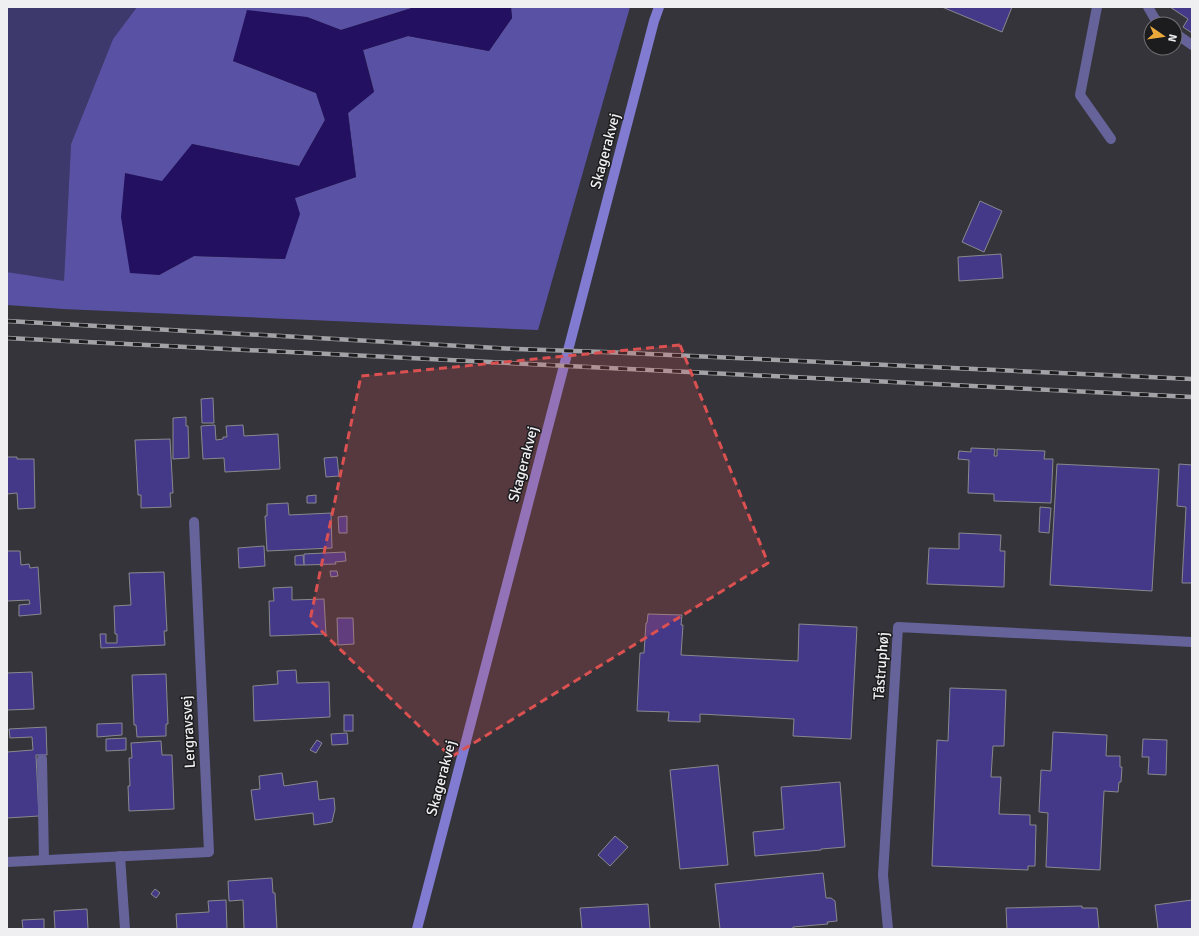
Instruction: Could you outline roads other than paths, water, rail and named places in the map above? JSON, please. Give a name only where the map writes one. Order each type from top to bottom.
[{"type":"street","name":"Skagerakvej","points":[[417,929],[654,21],[659,7]]},
{"type":"street","points":[[1097,7],[1080,95],[1111,139]]},
{"type":"street","points":[[1148,7],[1153,16]]},
{"type":"street","points":[[1183,39],[1192,45]]},
{"type":"street","name":"Lergravsvej","points":[[7,862],[209,852],[194,522]]},
{"type":"street","name":"Tåstruphøj","points":[[888,929],[883,875],[898,627],[1192,642]]},
{"type":"street","points":[[42,759],[44,860]]},
{"type":"street","points":[[120,856],[125,929]]},
{"type":"railway","points":[[7,321],[516,349],[1192,379]]},
{"type":"railway","points":[[7,338],[1192,397]]}]
